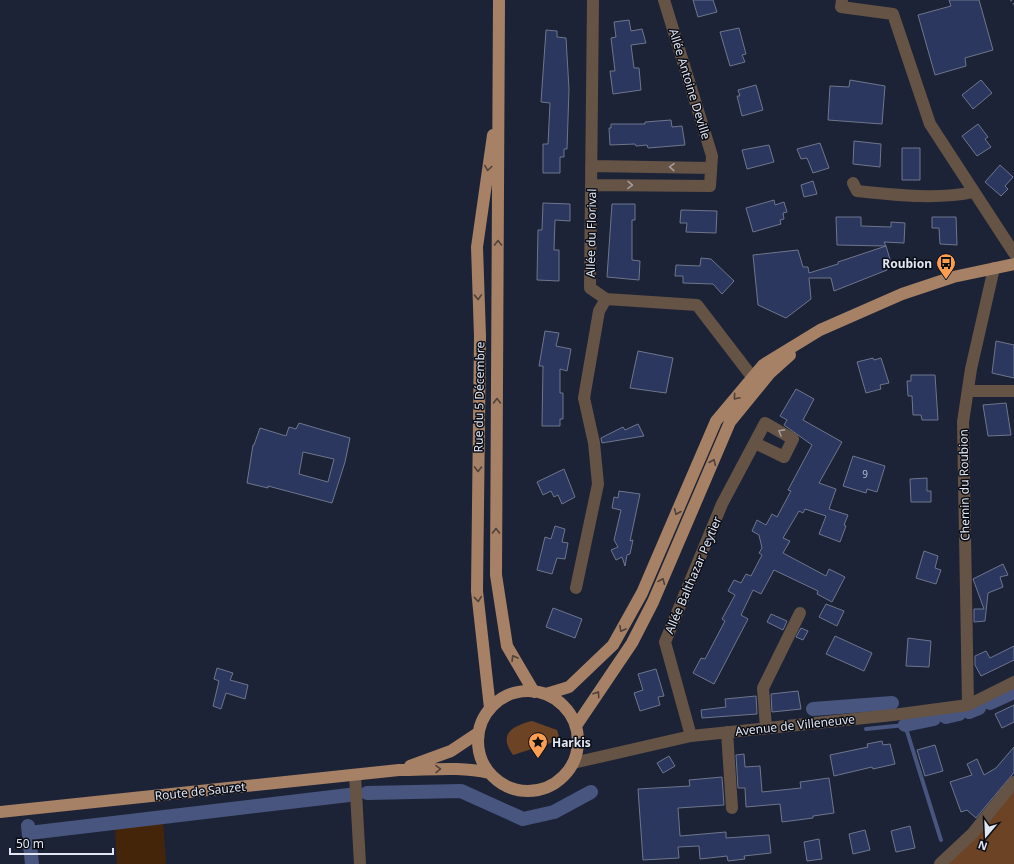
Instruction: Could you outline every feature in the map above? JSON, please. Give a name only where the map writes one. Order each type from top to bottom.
[{"type":"main road","name":"Rue du 5 Décembre","points":[[499,0],[500,87],[496,575],[507,646],[540,693]]},
{"type":"main road","name":"Rue du 5 Décembre","points":[[490,708],[477,591],[480,344],[477,247],[500,87]]},
{"type":"main road","points":[[540,693],[559,702],[570,713],[576,726],[578,752],[574,764],[550,787],[534,792],[517,791],[501,784],[489,773],[481,761],[478,747],[478,733],[482,720],[490,708],[503,698],[513,694],[540,693],[569,687],[613,644],[642,593],[716,421],[764,365],[820,330],[902,294],[953,277],[1014,264]]},
{"type":"main road","points":[[576,726],[632,643],[653,602],[730,422],[770,373],[820,330]]},
{"type":"main road","name":"Route de Sauzet","points":[[399,770],[451,752],[478,733]]},
{"type":"main road","name":"Route de Sauzet","points":[[0,812],[399,770],[456,769],[476,770],[489,773]]},
{"type":"street","name":"Allée du Florival","points":[[593,0],[590,288],[606,299]]},
{"type":"street","name":"Allée Antoine Deville","points":[[591,185],[710,186],[712,156],[664,0]]},
{"type":"street","points":[[842,0],[841,7],[892,14],[930,124],[1013,249]]},
{"type":"street","points":[[591,166],[711,168]]},
{"type":"street","points":[[853,183],[858,191],[886,194],[958,196],[974,192]]},
{"type":"street","name":"Chemin du Roubion","points":[[968,705],[963,422],[968,391],[994,268]]},
{"type":"street","points":[[576,588],[598,484],[594,443],[584,398],[599,311],[606,299],[697,305],[753,378]]},
{"type":"street","points":[[968,391],[1014,391]]},
{"type":"street","name":"Allée Balthazar Peytier","points":[[691,736],[665,642],[722,504],[755,442]]},
{"type":"street","points":[[766,728],[763,688],[800,613]]},
{"type":"street","name":"Avenue de Villeneuve","points":[[574,764],[691,736],[893,715],[968,705],[1014,682]]},
{"type":"street","points":[[727,732],[732,808]]},
{"type":"street","points":[[355,775],[360,864]]},
{"type":"street","points":[[940,864],[972,834],[1014,782]]},
{"type":"path","points":[[1011,0],[1014,4]]},
{"type":"shaded area","points":[[532,721],[557,730],[560,740],[513,755],[507,742],[509,732],[518,725]]},
{"type":"shaded area","points":[[1014,791],[1014,864],[948,864]]},
{"type":"shaded area","points":[[163,820],[166,864],[117,864],[115,828]]},
{"type":"building","points":[[693,0],[713,0],[717,12],[698,17]]},
{"type":"building","points":[[949,0],[979,0],[993,50],[965,58],[966,66],[935,75],[918,15],[951,6]]},
{"type":"building","points":[[629,20],[631,31],[642,29],[646,43],[631,45],[634,68],[639,68],[641,90],[613,94],[610,71],[615,71],[611,38],[616,37],[614,22]]},
{"type":"building","points":[[739,28],[746,54],[742,55],[745,62],[730,66],[720,32]]},
{"type":"building","points":[[546,30],[557,31],[557,37],[566,38],[569,89],[567,149],[564,149],[564,157],[560,157],[560,173],[543,173],[543,144],[548,144],[550,103],[541,102]]},
{"type":"building","points":[[850,80],[885,86],[882,124],[828,120],[830,86],[849,87]]},
{"type":"building","points":[[981,80],[992,93],[973,109],[962,95]]},
{"type":"building","points":[[756,85],[763,110],[742,116],[737,96],[740,96],[738,90]]},
{"type":"building","points":[[671,120],[672,127],[682,126],[685,145],[648,148],[647,145],[636,146],[635,144],[610,145],[609,128],[611,128],[611,124],[645,124],[645,122]]},
{"type":"building","points":[[978,124],[988,137],[985,139],[991,147],[977,156],[962,136]]},
{"type":"building","points":[[854,141],[881,144],[880,167],[853,164]]},
{"type":"building","points":[[820,143],[829,168],[813,173],[807,158],[801,159],[797,149]]},
{"type":"building","points":[[769,145],[774,162],[747,169],[742,150]]},
{"type":"building","points":[[902,148],[920,148],[920,180],[902,180]]},
{"type":"building","points":[[1000,165],[1013,177],[1005,186],[1008,189],[1001,196],[985,182]]},
{"type":"building","points":[[813,181],[817,194],[804,197],[801,185]]},
{"type":"building","points":[[774,200],[775,205],[784,202],[787,212],[783,213],[784,219],[780,220],[781,224],[753,232],[746,208]]},
{"type":"building","points":[[543,203],[570,204],[570,221],[555,220],[554,250],[559,250],[559,281],[537,280],[538,230],[542,230]]},
{"type":"building","points":[[612,204],[635,204],[635,220],[632,220],[632,260],[640,261],[639,280],[607,277]]},
{"type":"building","points":[[681,210],[717,211],[716,233],[686,232],[687,223],[680,223]]},
{"type":"building","points":[[836,217],[861,217],[861,226],[891,227],[891,222],[905,223],[904,243],[884,242],[886,246],[837,245]]},
{"type":"building","points":[[932,217],[956,217],[957,245],[940,244],[939,228],[932,228]]},
{"type":"building","points":[[886,246],[892,266],[887,268],[887,270],[834,291],[831,278],[809,278],[811,299],[786,318],[758,305],[753,255],[798,250],[803,267],[808,267],[809,273]]},
{"type":"building","points":[[701,258],[711,259],[734,281],[722,294],[713,284],[683,283],[683,276],[675,276],[676,265],[700,266]]},
{"type":"building","points":[[545,331],[559,333],[556,346],[571,349],[567,371],[560,369],[560,393],[563,393],[563,419],[560,419],[560,426],[542,426],[543,366],[539,366]]},
{"type":"building","points":[[996,341],[1014,345],[1014,378],[992,373]]},
{"type":"building","points":[[638,351],[673,358],[666,393],[630,388]]},
{"type":"building","points":[[873,358],[874,360],[881,358],[889,383],[880,385],[881,389],[866,393],[857,362]]},
{"type":"building","points":[[911,375],[935,375],[938,420],[922,420],[921,415],[913,415],[912,396],[908,396],[907,381],[911,381]]},
{"type":"building","points":[[796,389],[814,399],[803,420],[842,442],[819,483],[836,489],[829,509],[848,515],[844,525],[846,526],[840,542],[819,534],[826,516],[805,509],[803,513],[799,511],[783,538],[790,541],[783,553],[826,576],[829,569],[845,577],[832,602],[817,594],[818,591],[774,570],[761,594],[753,590],[741,615],[748,619],[714,684],[693,673],[701,658],[705,659],[725,621],[722,619],[735,595],[728,591],[734,580],[741,583],[746,574],[751,576],[762,555],[759,553],[762,548],[759,535],[752,531],[757,520],[766,525],[772,514],[777,517],[791,491],[788,490],[812,445],[784,425],[787,420],[780,416]]},
{"type":"building","points":[[1006,403],[1011,435],[988,436],[983,405]]},
{"type":"building","points":[[299,423],[350,438],[345,462],[332,503],[268,486],[268,488],[247,483],[253,445],[260,428],[286,436],[289,427],[296,429]],"holes":[[[303,452],[334,459],[328,482],[299,474]]]},
{"type":"building","points":[[638,424],[644,436],[602,443],[601,438],[623,427],[625,430]]},
{"type":"building","points":[[853,456],[885,466],[877,492],[867,489],[866,493],[843,486]]},
{"type":"building","points":[[564,469],[575,497],[562,504],[558,495],[554,497],[551,491],[543,495],[537,482]]},
{"type":"building","points":[[927,478],[927,491],[931,491],[931,502],[911,502],[910,479]]},
{"type":"building","points":[[619,491],[640,494],[630,541],[633,540],[630,554],[627,555],[625,566],[622,557],[616,560],[611,550],[618,547],[614,540],[621,510],[612,508],[614,497],[618,498]]},
{"type":"building","points":[[555,526],[565,529],[562,542],[568,543],[565,559],[557,558],[552,574],[537,570],[545,537],[551,539]]},
{"type":"building","points":[[924,551],[938,556],[935,568],[941,570],[936,584],[916,578]]},
{"type":"building","points":[[1003,564],[1008,575],[1000,577],[1003,587],[988,593],[985,621],[974,622],[974,609],[984,609],[973,579]]},
{"type":"building","points":[[826,604],[844,611],[837,626],[819,617]]},
{"type":"building","points":[[553,608],[582,619],[575,638],[546,627]]},
{"type":"building","points":[[771,614],[787,621],[783,630],[767,622]]},
{"type":"building","points":[[801,628],[808,631],[803,640],[796,637]]},
{"type":"building","points":[[835,636],[872,653],[864,671],[826,654]]},
{"type":"building","points":[[908,638],[931,641],[929,667],[906,666]]},
{"type":"building","points":[[1014,646],[1014,660],[981,676],[975,665],[975,656],[986,651],[990,658]]},
{"type":"building","points":[[217,668],[233,673],[230,680],[248,685],[245,699],[226,693],[221,709],[213,706],[219,681],[214,679]]},
{"type":"building","points":[[656,669],[664,696],[658,697],[660,705],[640,711],[634,693],[643,690],[638,674]]},
{"type":"building","points":[[798,691],[801,709],[772,712],[771,694]]},
{"type":"building","points":[[756,696],[757,714],[702,718],[701,710],[726,707],[725,699]]},
{"type":"building","points":[[1014,705],[1014,722],[1002,728],[995,714]]},
{"type":"building","points":[[882,741],[883,745],[890,744],[895,764],[873,769],[872,767],[834,776],[830,755],[868,747],[867,744]]},
{"type":"building","points":[[935,745],[943,771],[925,776],[917,750]]},
{"type":"building","points":[[1014,747],[1014,772],[1012,775],[976,818],[967,810],[961,812],[950,782],[972,775],[967,764],[977,759],[984,775],[996,768]]},
{"type":"building","points":[[744,754],[745,767],[760,766],[762,792],[801,788],[800,782],[829,778],[834,813],[813,816],[813,818],[782,822],[780,804],[746,807],[745,788],[738,788],[736,755]]},
{"type":"building","points":[[669,756],[675,766],[663,773],[657,763]]},
{"type":"building","points":[[722,777],[724,805],[678,808],[680,836],[726,832],[726,838],[769,835],[771,853],[744,856],[745,859],[728,861],[727,856],[700,859],[699,846],[678,847],[679,858],[643,860],[638,789],[690,786],[689,780]]},
{"type":"building","points":[[910,826],[915,848],[896,852],[891,831]]},
{"type":"building","points":[[865,830],[870,850],[853,854],[849,834]]},
{"type":"building","points":[[819,839],[822,859],[807,861],[804,842]]},
{"type":"waterway","points":[[990,703],[1014,692]]},
{"type":"waterway","points":[[813,709],[892,703]]},
{"type":"waterway","points":[[969,712],[979,708]]},
{"type":"waterway","points":[[946,717],[959,714]]},
{"type":"waterway","points":[[905,725],[934,719]]},
{"type":"waterway","points":[[866,729],[905,725],[941,840]]},
{"type":"waterway","points":[[367,793],[461,791],[523,819],[554,812],[591,792]]},
{"type":"waterway","points":[[29,833],[349,795]]},
{"type":"waterway","points":[[28,826],[32,864]]},
{"type":"place","name":"Roubion","points":[[946,280]]},
{"type":"place","name":"Harkis","points":[[538,759]]}]
